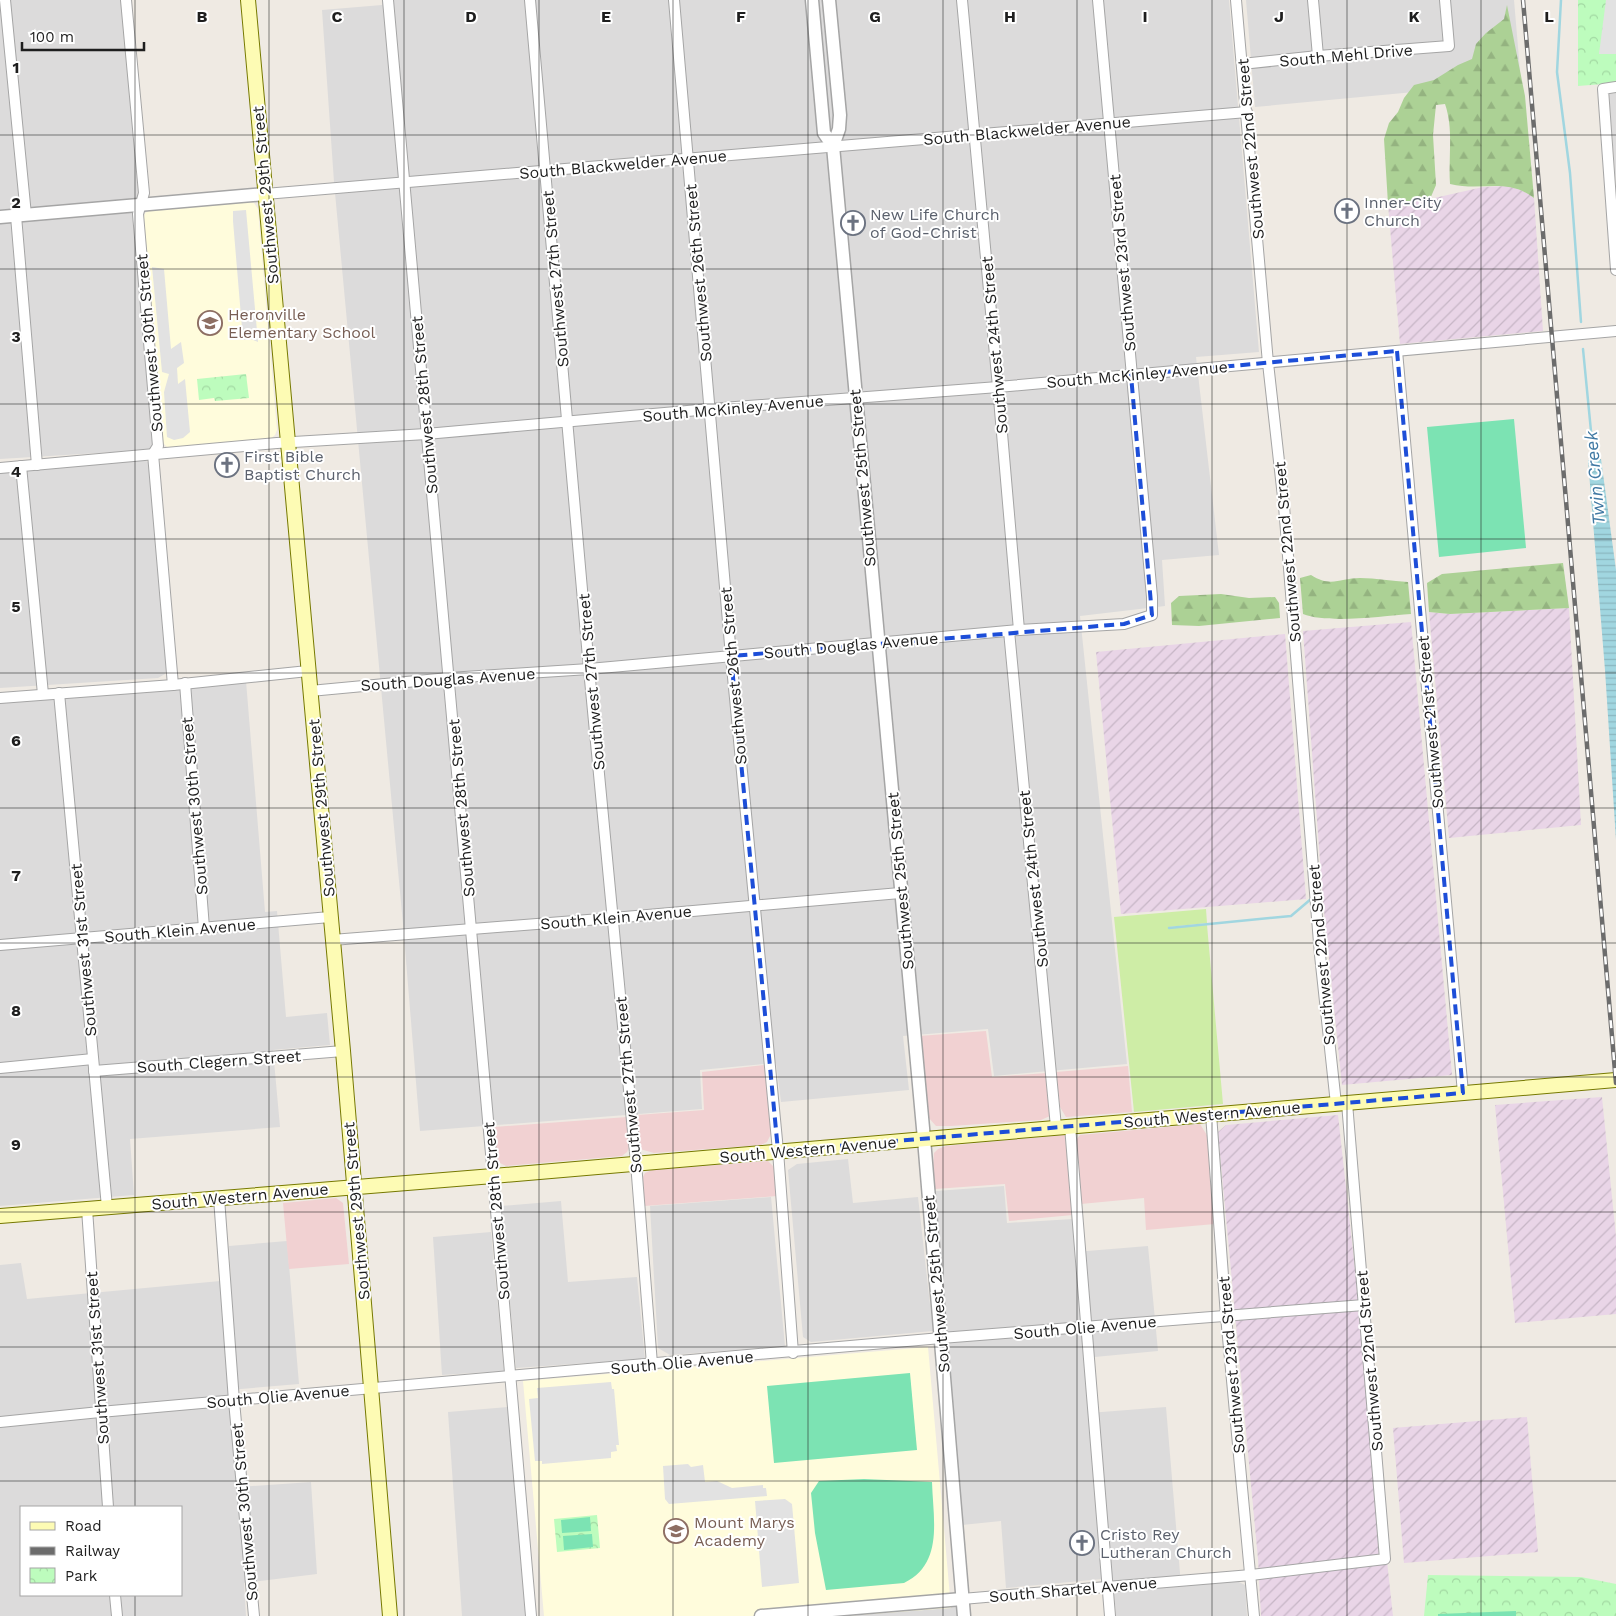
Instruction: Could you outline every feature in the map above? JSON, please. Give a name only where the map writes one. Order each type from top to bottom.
[{"type":"main road","name":"Southwest 29th Street","points":[[248,0],[343,1051],[390,1616]]},
{"type":"main road","name":"South Western Avenue","points":[[0,1216],[494,1176],[1616,1080]]},
{"type":"street","points":[[5,0],[37,464]]},
{"type":"street","name":"Southwest 30th Street","points":[[126,0],[144,193],[138,214],[158,446],[153,454],[173,685]]},
{"type":"street","name":"Southwest 28th Street","points":[[388,0],[494,1176],[531,1616]]},
{"type":"street","name":"Southwest 27th Street","points":[[530,0],[589,669],[636,1163],[652,1364]]},
{"type":"street","name":"Southwest 26th Street","points":[[674,0],[731,656],[778,1152],[793,1353]]},
{"type":"street","name":"Southwest 25th Street","points":[[812,0],[824,133],[833,146]]},
{"type":"street","name":"Southwest 25th Street","points":[[829,0],[840,115],[839,129],[833,146],[924,1139],[964,1616]]},
{"type":"street","name":"Southwest 24th Street","points":[[962,0],[998,387],[1014,631],[1063,1127],[1086,1326],[1110,1616]]},
{"type":"street","name":"Southwest 23rd Street","points":[[1098,0],[1152,597],[1152,616]]},
{"type":"street","name":"Southwest 22nd Street","points":[[1236,0],[1268,363],[1284,506],[1319,947],[1342,1103],[1364,1304],[1385,1559]]},
{"type":"street","points":[[1313,0],[1318,56]]},
{"type":"street","name":"South Mehl Drive","points":[[1242,64],[1449,46],[1445,0]]},
{"type":"street","points":[[1616,87],[1603,89],[1616,270]]},
{"type":"street","name":"South Blackwelder Avenue","points":[[0,217],[1247,112]]},
{"type":"street","name":"South McKinley Avenue","points":[[0,468],[288,443],[426,434],[710,409],[998,387],[1598,332],[1616,332]]},
{"type":"street","name":"Southwest 21st Street","points":[[1397,351],[1463,1093]]},
{"type":"street","points":[[21,466],[43,694]]},
{"type":"street","name":"South Douglas Avenue","points":[[310,691],[449,678],[589,669],[878,642],[1124,624],[1152,616]]},
{"type":"street","points":[[0,698],[173,685],[308,671]]},
{"type":"street","name":"Southwest 30th Street","points":[[184,683],[204,928]]},
{"type":"street","name":"Southwest 31st Street","points":[[59,693],[107,1207]]},
{"type":"street","name":"South Klein Avenue","points":[[332,940],[900,893]]},
{"type":"street","name":"South Klein Avenue","points":[[0,945],[330,917]]},
{"type":"street","name":"South Clegern Street","points":[[94,1071],[343,1051]]},
{"type":"street","points":[[0,1068],[93,1060]]},
{"type":"street","name":"Southwest 23rd Street","points":[[1211,1114],[1226,1316],[1254,1616]]},
{"type":"street","name":"Southwest 30th Street","points":[[219,1198],[234,1400],[254,1616]]},
{"type":"street","name":"Southwest 31st Street","points":[[86,1209],[108,1506]]},
{"type":"street","name":"South Olie Avenue","points":[[0,1422],[371,1388],[793,1353],[941,1338],[1364,1304]]},
{"type":"street","name":"South Shartel Avenue","points":[[761,1616],[814,1614],[962,1599],[1251,1575],[1385,1559]]},
{"type":"street","points":[[115,1596],[117,1616]]},
{"type":"highlighted area","points":[[1397,351],[1463,1093],[778,1151],[731,656],[1124,624],[1152,615],[1131,375]]},
{"type":"shaded area","points":[[0,0],[122,0],[138,191],[133,218],[153,444],[152,448],[147,450],[0,459]]},
{"type":"shaded area","points":[[382,0],[1229,0],[1259,352],[1196,357],[1219,555],[1162,560],[1165,606],[1080,616],[1127,1064],[994,1076],[988,1029],[903,1036],[909,1090],[781,1102],[776,1063],[700,1070],[702,1109],[420,1131],[403,924],[334,182],[322,10],[382,5]]},
{"type":"shaded area","points":[[1246,0],[1514,0],[1521,82],[1255,107]]},
{"type":"shaded area","points":[[1606,0],[1616,0],[1616,54],[1599,54]]},
{"type":"shaded area","points":[[1616,93],[1616,185],[1609,94]]},
{"type":"shaded area","points":[[1508,186],[1524,191],[1534,198],[1543,331],[1400,344],[1388,204],[1430,199],[1483,187]]},
{"type":"shaded area","name":"Heronville Elementary School","points":[[247,201],[254,203],[258,209],[277,430],[275,435],[269,440],[169,449],[162,442],[145,213],[153,209]]},
{"type":"shaded area","points":[[246,210],[258,342],[251,339],[243,340],[233,211]]},
{"type":"shaded area","points":[[152,267],[164,269],[171,349],[181,342],[184,363],[177,368],[178,384],[185,379],[190,432],[183,438],[174,440],[167,437],[164,392],[169,374],[162,372]]},
{"type":"shaded area","points":[[142,459],[150,463],[167,670],[165,674],[158,678],[0,688],[0,473]]},
{"type":"shaded area","points":[[1569,608],[1581,825],[1449,838],[1429,612],[1450,614]]},
{"type":"shaded area","points":[[1411,622],[1452,1075],[1342,1085],[1323,901],[1303,631]]},
{"type":"shaded area","points":[[1285,634],[1306,899],[1121,914],[1096,652]]},
{"type":"shaded area","points":[[246,681],[265,912],[277,911],[286,1017],[327,1013],[330,1045],[273,1050],[280,1127],[130,1139],[134,1195],[0,1206],[0,702]]},
{"type":"shaded area","points":[[986,1031],[992,1077],[1047,1073],[1050,1116],[1041,1120],[936,1126],[928,1117],[919,1036]]},
{"type":"shaded area","points":[[765,1065],[771,1134],[767,1142],[761,1145],[654,1153],[640,1149],[637,1115],[704,1110],[702,1072]]},
{"type":"shaded area","points":[[1128,1066],[1132,1112],[1066,1117],[1060,1107],[1056,1072]]},
{"type":"shaded area","points":[[1602,1097],[1616,1237],[1616,1314],[1515,1323],[1495,1105]]},
{"type":"shaded area","points":[[1338,1115],[1393,1616],[1261,1616],[1258,1559],[1218,1132],[1226,1125]]},
{"type":"shaded area","points":[[627,1117],[630,1145],[627,1152],[622,1156],[506,1166],[500,1163],[497,1157],[494,1127]]},
{"type":"shaded area","points":[[1200,1124],[1208,1137],[1215,1224],[1146,1230],[1144,1198],[1081,1204],[1076,1145],[1076,1140],[1080,1135]]},
{"type":"shaded area","points":[[1065,1135],[1073,1215],[1009,1221],[1005,1184],[935,1189],[934,1153],[938,1149],[946,1146]]},
{"type":"shaded area","points":[[848,1159],[853,1203],[918,1197],[933,1331],[811,1342],[803,1337],[788,1170],[797,1164]]},
{"type":"shaded area","points":[[768,1161],[773,1166],[775,1172],[777,1196],[644,1206],[643,1177],[645,1173],[652,1170]]},
{"type":"shaded area","points":[[1004,1186],[1007,1223],[1073,1219],[1075,1252],[1148,1246],[1158,1351],[1084,1358],[1089,1413],[1166,1407],[1181,1585],[1237,1581],[1245,1585],[1247,1616],[1116,1616],[1113,1578],[1006,1588],[1001,1521],[962,1525],[936,1191]]},
{"type":"shaded area","points":[[771,1197],[785,1346],[670,1355],[658,1348],[650,1206]]},
{"type":"shaded area","points":[[336,1198],[343,1203],[349,1264],[289,1269],[283,1203]]},
{"type":"shaded area","points":[[561,1201],[568,1282],[637,1277],[645,1359],[516,1368],[501,1206]]},
{"type":"shaded area","points":[[491,1232],[504,1371],[442,1375],[433,1237]]},
{"type":"shaded area","points":[[287,1241],[299,1384],[229,1390],[238,1487],[311,1482],[317,1574],[244,1583],[246,1616],[0,1616],[0,1265],[21,1263],[27,1299],[231,1280],[229,1246]]},
{"type":"shaded area","points":[[928,1347],[951,1608],[846,1616],[544,1616],[523,1381]]},
{"type":"shaded area","points":[[611,1382],[612,1389],[614,1389],[619,1445],[616,1445],[617,1451],[611,1452],[611,1458],[542,1464],[542,1461],[535,1461],[529,1399],[538,1398],[537,1388]]},
{"type":"shaded area","points":[[508,1407],[526,1616],[462,1616],[448,1412]]},
{"type":"shaded area","points":[[1527,1417],[1538,1552],[1404,1563],[1393,1428]]},
{"type":"shaded area","points":[[688,1464],[691,1467],[703,1465],[705,1482],[717,1481],[732,1488],[763,1485],[763,1488],[766,1488],[767,1496],[669,1504],[665,1499],[663,1466]]},
{"type":"shaded area","points":[[785,1499],[792,1504],[799,1583],[762,1587],[755,1501]]},
{"type":"shaded area","points":[[969,1606],[970,1616],[846,1616]]},
{"type":"green space","points":[[1578,0],[1616,0],[1616,83],[1578,86]]},
{"type":"green space","points":[[1507,5],[1525,96],[1534,198],[1514,188],[1504,186],[1473,187],[1450,184],[1450,134],[1445,104],[1436,105],[1433,135],[1436,185],[1430,199],[1388,204],[1384,139],[1389,123],[1414,85],[1434,80],[1458,65],[1472,59],[1476,44],[1486,33],[1504,19]]},
{"type":"green space","points":[[246,374],[249,398],[215,401],[214,398],[199,400],[197,379]]},
{"type":"green space","points":[[1514,419],[1526,548],[1439,557],[1427,427]]},
{"type":"green space","points":[[1563,563],[1569,608],[1450,614],[1429,612],[1427,583],[1442,574]]},
{"type":"green space","points":[[1311,575],[1330,582],[1353,578],[1372,578],[1408,582],[1411,614],[1341,619],[1314,617],[1303,614],[1300,578]]},
{"type":"green space","points":[[1221,594],[1249,598],[1275,597],[1279,603],[1280,618],[1199,626],[1172,625],[1171,603],[1179,596]]},
{"type":"green space","points":[[1206,909],[1207,923],[1169,928],[1207,925],[1223,1104],[1134,1112],[1114,917]]},
{"type":"green space","points":[[910,1373],[917,1450],[774,1463],[767,1386]]},
{"type":"green space","points":[[864,1479],[932,1482],[934,1525],[931,1552],[917,1575],[904,1583],[826,1590],[815,1533],[811,1493],[819,1481]]},
{"type":"green space","points":[[597,1515],[600,1548],[557,1552],[554,1519]]},
{"type":"green space","points":[[590,1517],[591,1531],[562,1533],[561,1520]]},
{"type":"green space","points":[[592,1534],[593,1547],[564,1550],[563,1536]]},
{"type":"green space","points":[[1428,1575],[1581,1577],[1616,1584],[1616,1616],[1424,1616]]},
{"type":"green space","points":[[1516,1611],[1516,1616],[1438,1616],[1438,1614]]},
{"type":"water","points":[[1601,459],[1616,570],[1616,840],[1605,670],[1588,460]]},
{"type":"waterway","name":"Twin Creek","points":[[1561,0],[1557,72],[1570,173],[1581,322]]},
{"type":"waterway","name":"Twin Creek","points":[[1583,349],[1594,462]]},
{"type":"waterway","points":[[1169,928],[1291,916],[1311,899]]},
{"type":"railway","points":[[1523,0],[1616,1083]]},
{"type":"place","name":"Inner-City Church","points":[[1347,211]]},
{"type":"place","name":"New Life Church of God-Christ","points":[[853,223]]},
{"type":"place","name":"Heronville Elementary School","points":[[210,323]]},
{"type":"place","name":"First Bible Baptist Church","points":[[227,465]]},
{"type":"place","name":"Mount Marys Academy","points":[[676,1531]]},
{"type":"place","name":"Cristo Rey Lutheran Church","points":[[1082,1543]]}]
